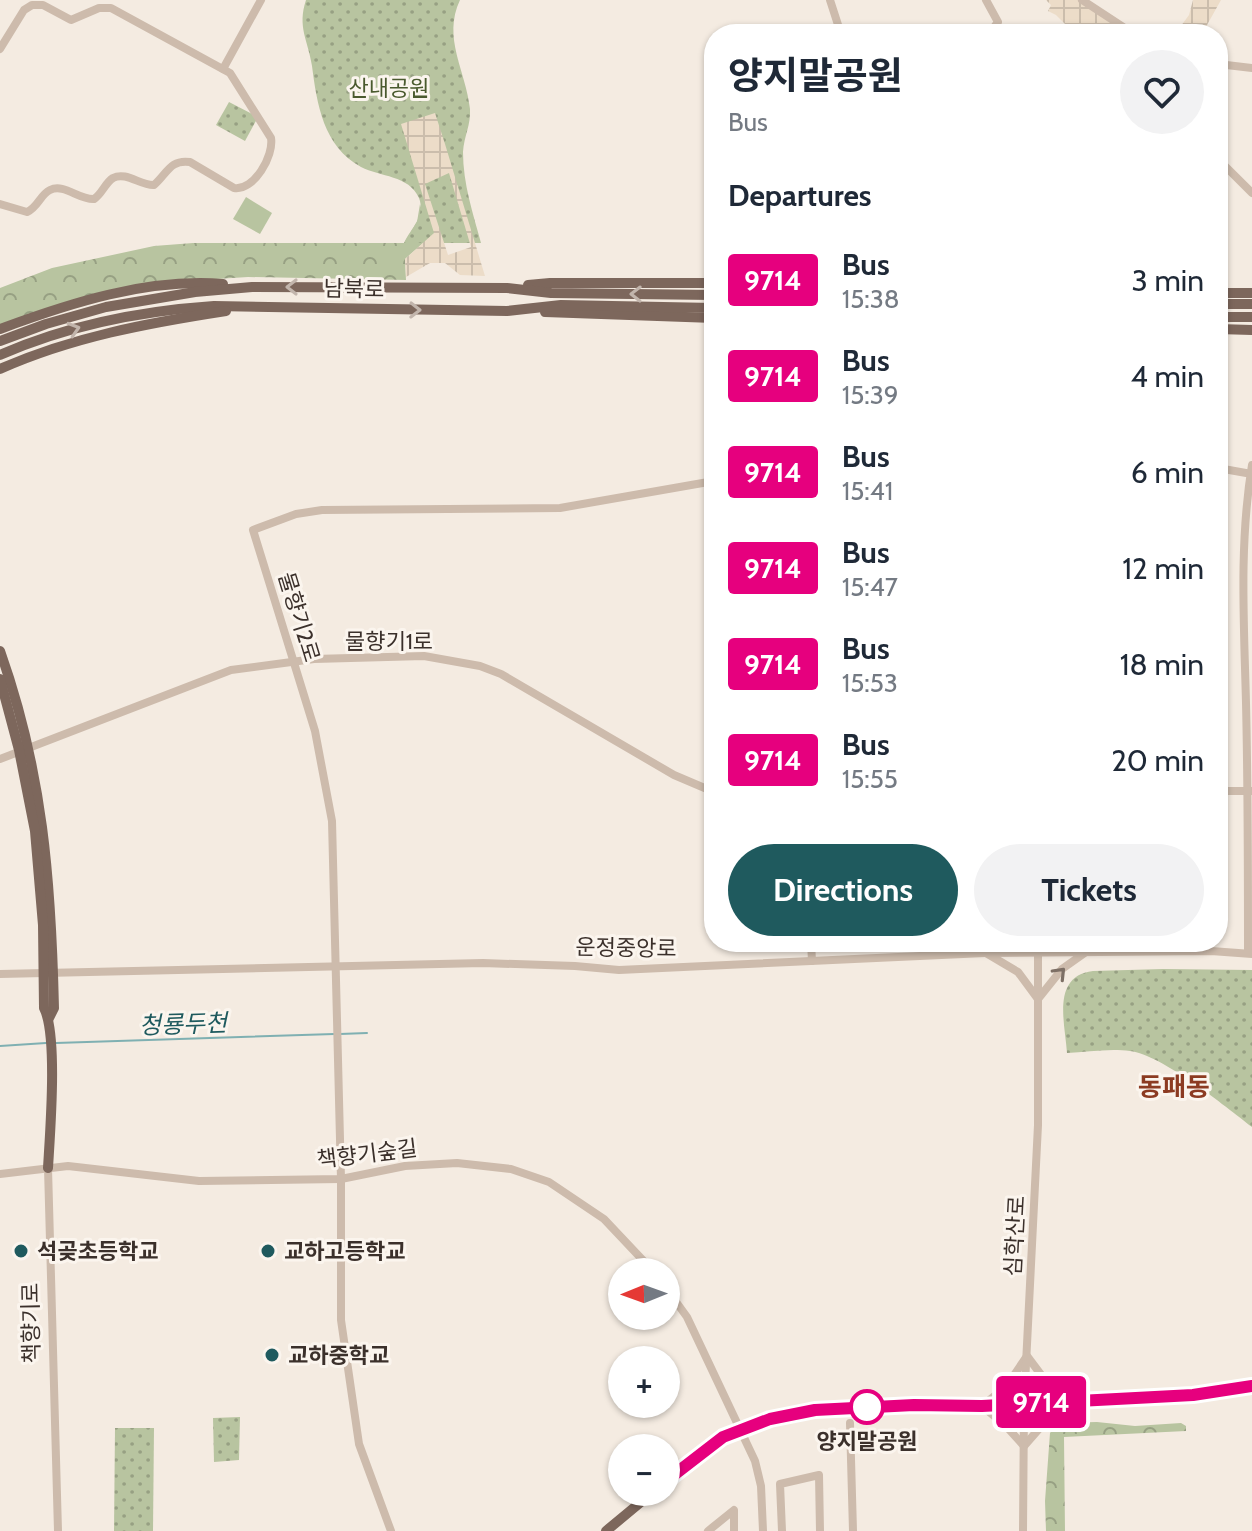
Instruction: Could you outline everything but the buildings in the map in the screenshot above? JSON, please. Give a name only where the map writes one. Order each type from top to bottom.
[{"type":"main road","points":[[0,329],[55,309],[150,287],[195,282],[252,287]]},
{"type":"main road","points":[[507,288],[550,283],[704,283]]},
{"type":"main road","name":"남북로","points":[[0,341],[106,307],[195,292],[252,287],[507,288],[551,293],[704,295]]},
{"type":"main road","points":[[1228,293],[1252,293]]},
{"type":"main road","points":[[1228,304],[1252,304]]},
{"type":"main road","name":"남북로","points":[[0,355],[109,319],[166,309],[251,307],[507,311],[561,305],[704,308]]},
{"type":"main road","points":[[0,369],[80,339],[154,322],[251,307]]},
{"type":"main road","points":[[507,311],[704,318]]},
{"type":"main road","points":[[1228,317],[1252,317]]},
{"type":"main road","points":[[1228,329],[1252,330]]},
{"type":"main road","name":"책향기로","points":[[0,651],[44,829],[49,875],[48,974],[54,1008],[49,1018],[48,1168]]},
{"type":"main road","name":"책향기로","points":[[0,679],[23,748]]},
{"type":"main road","points":[[680,1470],[723,1437],[770,1419],[815,1410],[1024,1404],[1193,1395],[1252,1387]]},
{"type":"main road","points":[[606,1531],[636,1506]]},
{"type":"street","points":[[223,69],[261,0]]},
{"type":"street","points":[[830,0],[838,24]]},
{"type":"street","points":[[986,0],[996,24]]},
{"type":"street","points":[[1082,0],[1119,24]]},
{"type":"street","points":[[0,49],[24,10],[32,5],[43,5],[71,20],[105,7],[223,69],[237,81],[271,138],[271,152],[247,187],[234,188],[190,162],[182,161],[170,166],[154,185],[142,185],[128,177],[114,178],[94,199],[83,199],[58,188],[51,190],[37,207],[27,212],[0,204]]},
{"type":"street","points":[[1228,65],[1252,68]]},
{"type":"street","points":[[1228,169],[1252,193]]},
{"type":"street","points":[[1228,469],[1252,471],[1246,502],[1243,577],[1250,791],[1250,953]]},
{"type":"street","name":"물향기2로","points":[[341,1179],[332,821],[315,731],[253,530],[296,514],[322,510],[560,508],[704,483]]},
{"type":"street","name":"물향기1로","points":[[0,759],[217,673],[293,661],[424,656],[480,666],[501,674],[674,775],[704,788]]},
{"type":"street","points":[[1228,791],[1250,791]]},
{"type":"street","points":[[812,952],[812,961]]},
{"type":"street","name":"운정중앙로","points":[[0,974],[483,963],[619,970],[994,952]]},
{"type":"street","name":"심학산로","points":[[1023,1531],[1024,1404],[1038,1125],[1038,952]]},
{"type":"street","points":[[985,953],[1018,972],[1038,999],[1062,969],[1086,952]]},
{"type":"street","name":"운정중앙로","points":[[1228,952],[1250,953]]},
{"type":"street","name":"책향기숲길","points":[[0,1174],[68,1166],[199,1181],[341,1179],[405,1166],[457,1163],[511,1169],[549,1182],[604,1219],[641,1258]]},
{"type":"street","name":"책향기로","points":[[48,1168],[58,1531]]},
{"type":"street","points":[[341,1179],[341,1320],[352,1406],[359,1444],[391,1531]]},
{"type":"street","points":[[680,1307],[755,1461],[763,1531]]},
{"type":"street","points":[[1027,1356],[1048,1384],[1070,1400],[1024,1446],[982,1406],[1006,1387],[1027,1356]]},
{"type":"street","points":[[850,1423],[853,1531]]},
{"type":"street","points":[[782,1531],[780,1484],[819,1475],[820,1531]]},
{"type":"street","points":[[708,1531],[734,1510],[734,1531]]},
{"type":"green space","name":"산내공원","points":[[306,0],[460,0],[455,14],[454,41],[470,109],[463,164],[481,243],[404,243],[421,211],[419,198],[401,181],[361,167],[348,158],[330,136],[316,95],[304,33]]},
{"type":"green space","points":[[229,102],[258,117],[245,141],[216,125]]},
{"type":"green space","points":[[246,197],[272,213],[260,234],[233,219]]},
{"type":"green space","points":[[420,204],[430,237],[405,259],[406,280],[248,277],[153,283],[0,325],[0,288],[52,268],[154,246],[193,243],[404,243],[417,222]]},
{"type":"green space","points":[[1252,970],[1252,1127],[1193,1083],[1143,1055],[1115,1050],[1067,1053],[1063,1015],[1066,991],[1071,982],[1093,971]]},
{"type":"green space","points":[[240,1417],[239,1460],[214,1462],[213,1418]]},
{"type":"green space","points":[[1097,1422],[1135,1426],[1181,1423],[1186,1426],[1186,1431],[1064,1437],[1065,1531],[1046,1531],[1050,1433],[1058,1423]]},
{"type":"green space","points":[[115,1428],[154,1428],[153,1531],[114,1531]]},
{"type":"shaded area","points":[[1046,0],[1078,0],[1113,24],[1065,24],[1048,11],[1051,5]]},
{"type":"shaded area","points":[[1193,0],[1221,0],[1208,24],[1182,24],[1189,15]]},
{"type":"shaded area","points":[[435,113],[485,276],[460,275],[445,263],[430,263],[406,277],[405,259],[434,233],[401,124]],"holes":[[[449,173],[471,247],[448,255],[425,184]]]},
{"type":"waterway","name":"청룡두천","points":[[340,1034],[367,1033]]},
{"type":"waterway","name":"청룡두천","points":[[56,1043],[334,1034]]},
{"type":"waterway","name":"청룡두천","points":[[0,1046],[46,1043]]},
{"type":"bus line","name":"9714","points":[[680,1470],[723,1437],[770,1419],[815,1410],[1121,1399],[1193,1395],[1252,1386]]},
{"type":"place","name":"석곶초등학교","points":[[21,1251]]},
{"type":"place","name":"교하고등학교","points":[[268,1251]]},
{"type":"place","name":"교하중학교","points":[[272,1355]]},
{"type":"place","name":"양지말공원","points":[[867,1407]]},
{"type":"district","name":"동패동","points":[[1174,1087]]}]
